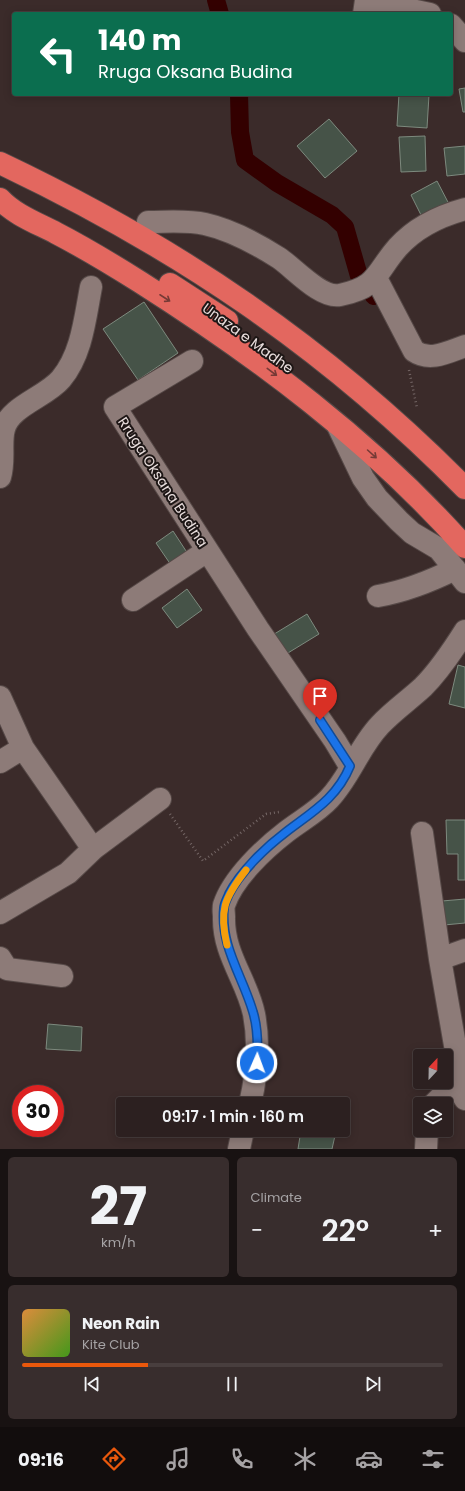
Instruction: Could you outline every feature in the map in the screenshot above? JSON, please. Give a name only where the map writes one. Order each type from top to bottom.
[{"type":"highway","points":[[0,162],[49,174],[85,190],[242,283],[298,323],[378,387],[465,469]]},
{"type":"highway","name":"Unaza e Madhe","points":[[0,162],[138,233],[240,298],[327,362],[375,402],[422,444],[465,488]]},
{"type":"highway","name":"Unaza e Madhe","points":[[0,193],[91,238],[145,269],[199,302],[258,344],[340,407],[390,451],[465,526]]},
{"type":"highway","points":[[0,199],[16,212],[94,254],[218,333],[294,389],[420,499],[465,547]]},
{"type":"street","points":[[364,12],[366,0]]},
{"type":"street","points":[[377,0],[388,5],[421,12]]},
{"type":"street","points":[[453,27],[465,41]]},
{"type":"street","points":[[148,222],[189,222],[222,229],[244,238],[280,259],[330,296],[339,296],[367,284],[398,246],[419,228],[444,215],[465,209]]},
{"type":"street","points":[[367,284],[414,351],[420,356],[428,357],[465,346]]},
{"type":"street","points":[[0,477],[3,463],[4,428],[17,410],[47,392],[60,380],[71,366],[84,322],[91,287]]},
{"type":"street","name":"Rruga Oksana Budina","points":[[192,360],[115,407],[207,551],[335,741],[350,766]]},
{"type":"street","points":[[338,426],[363,478],[378,498],[399,521],[412,532],[439,549],[460,576],[421,585],[401,592],[378,596]]},
{"type":"street","name":"Rruga Oksana Budina","points":[[133,600],[207,551]]},
{"type":"street","points":[[252,1097],[257,1075],[258,1039],[254,1013],[228,948],[224,930],[224,906],[233,886],[246,870],[285,833],[328,800],[344,781],[350,766],[380,725],[424,686],[442,665],[465,631]]},
{"type":"street","points":[[0,697],[23,748],[93,849]]},
{"type":"street","points":[[0,762],[23,748]]},
{"type":"street","points":[[0,913],[68,873],[93,849],[160,799]]},
{"type":"street","points":[[422,833],[440,958],[460,1074],[460,1091],[448,1097]]},
{"type":"street","points":[[440,958],[465,950]]},
{"type":"street","points":[[4,963],[62,976]]},
{"type":"street","points":[[239,1149],[242,1137]]},
{"type":"street","points":[[426,1149],[427,1137]]},
{"type":"path","points":[[417,408],[408,365],[420,356]]},
{"type":"path","points":[[160,799],[203,861],[266,814],[280,812]]},
{"type":"building","points":[[465,88],[465,112],[463,112],[459,89]]},
{"type":"building","points":[[399,96],[429,96],[427,128],[397,126]]},
{"type":"building","points":[[329,119],[357,151],[325,178],[297,146]]},
{"type":"building","points":[[425,136],[426,171],[401,172],[399,137]]},
{"type":"building","points":[[465,146],[465,174],[447,176],[444,148]]},
{"type":"building","points":[[437,181],[450,206],[423,219],[411,195]]},
{"type":"building","points":[[144,302],[178,353],[138,380],[103,329]]},
{"type":"building","points":[[173,531],[188,554],[171,565],[156,543]]},
{"type":"building","points":[[187,589],[202,610],[177,628],[162,608]]},
{"type":"building","points":[[307,614],[319,634],[283,656],[271,636]]},
{"type":"building","points":[[458,665],[465,667],[465,708],[449,704]]},
{"type":"building","points":[[446,820],[465,820],[465,880],[458,880],[458,854],[447,854]]},
{"type":"building","points":[[465,899],[465,923],[444,925],[442,901]]},
{"type":"building","points":[[48,1024],[82,1027],[81,1051],[46,1049]]},
{"type":"building","points":[[300,1137],[335,1137],[332,1149],[298,1149]]},
{"type":"waterway","points":[[216,0],[219,12]]},
{"type":"waterway","points":[[239,96],[240,132],[245,160],[277,183],[332,215],[345,227],[359,276],[374,296]]},
{"type":"slow traffic","points":[[227,945],[224,930],[224,906],[233,886],[246,870]]},
{"type":"route","points":[[257,1063],[258,1039],[254,1013],[228,948],[224,930],[224,906],[233,886],[246,870],[285,833],[328,800],[344,781],[350,766],[320,720]]}]
